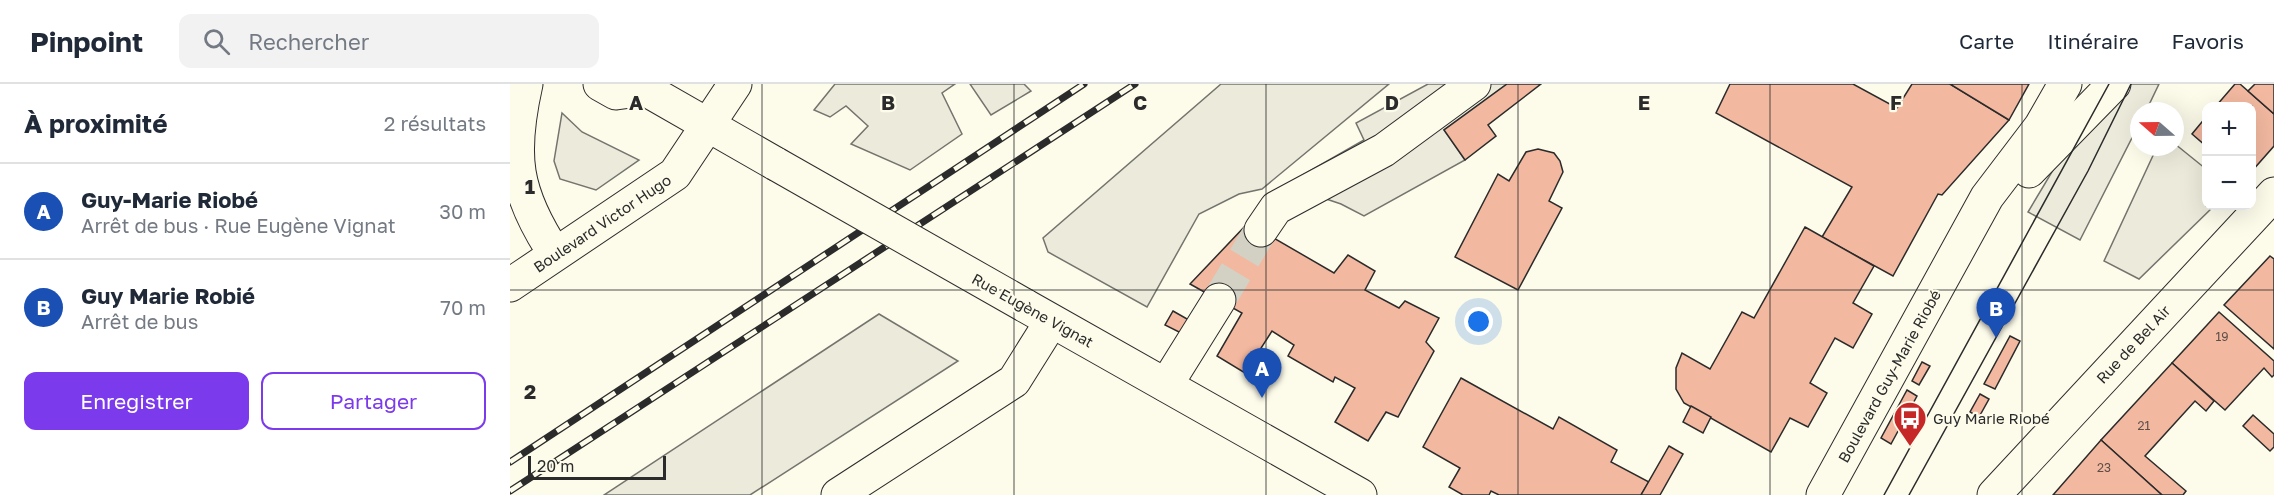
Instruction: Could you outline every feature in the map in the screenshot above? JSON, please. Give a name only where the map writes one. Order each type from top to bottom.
[{"type":"street","points":[[526,84],[513,148],[525,196],[555,254]]},
{"type":"street","points":[[600,84],[616,93],[644,86]]},
{"type":"street","name":"Boulevard Victor Hugo","points":[[510,285],[675,174],[735,84]]},
{"type":"street","points":[[1261,230],[1276,208],[1384,150],[1474,84]]},
{"type":"street","name":"Boulevard Guy-Marie Riobé","points":[[1823,495],[1956,258],[1987,197],[2041,126],[2065,84]]},
{"type":"street","name":"Boulevard Guy-Marie Riobé","points":[[1956,258],[2038,161],[2114,84]]},
{"type":"street","name":"Rue Eugène Vignat","points":[[644,86],[776,164],[1360,495]]},
{"type":"street","name":"Rue de Bel Air","points":[[1994,495],[2274,194]]},
{"type":"street","points":[[1166,385],[1219,300]]},
{"type":"street","points":[[838,495],[1014,381],[1037,313]]},
{"type":"shaded area","points":[[835,84],[955,84],[942,93],[962,134],[910,170],[851,144],[868,126],[846,106],[830,117],[814,110]]},
{"type":"shaded area","points":[[970,84],[1024,84],[1031,91],[991,115]]},
{"type":"shaded area","points":[[1221,84],[1389,84],[1262,189],[1239,194],[1199,214],[1147,307],[1048,252],[1043,238]]},
{"type":"shaded area","points":[[1428,84],[1507,84],[1444,130],[1465,160],[1364,216],[1341,204],[1285,185],[1364,140],[1356,123]]},
{"type":"shaded area","points":[[2130,84],[2159,84],[2150,102],[2130,102],[2130,142],[2080,240],[2028,212],[2065,150]]},
{"type":"shaded area","points":[[562,113],[582,132],[639,160],[596,190],[560,179],[554,161]]},
{"type":"shaded area","points":[[2184,151],[2202,166],[2202,210],[2210,210],[2139,279],[2104,261],[2153,156],[2184,156]]},
{"type":"shaded area","points":[[879,314],[958,361],[750,495],[604,495]]},
{"type":"building","points":[[1507,84],[1541,84],[1488,125],[1496,136],[1465,160],[1444,130]]},
{"type":"building","points":[[1730,84],[1853,84],[1897,108],[1912,84],[1950,84],[2009,120],[1942,195],[1938,194],[1893,276],[1822,237],[1852,187],[1716,113]]},
{"type":"building","points":[[1950,84],[2029,84],[2009,120]]},
{"type":"building","points":[[2235,84],[2240,84],[2274,114],[2274,146],[2256,166],[2256,102],[2219,102]]},
{"type":"building","points":[[2255,84],[2274,84],[2274,114],[2248,91]]},
{"type":"building","points":[[2202,122],[2202,143],[2192,134]]},
{"type":"building","points":[[1538,149],[1554,153],[1560,161],[1563,172],[1549,201],[1562,208],[1518,290],[1455,257],[1498,174],[1509,181],[1526,152]]},
{"type":"building","points":[[1248,223],[1334,273],[1348,255],[1375,271],[1365,290],[1399,308],[1405,301],[1439,318],[1426,342],[1434,351],[1398,417],[1386,412],[1368,441],[1335,422],[1355,388],[1335,377],[1333,382],[1288,356],[1294,345],[1272,331],[1245,373],[1217,356],[1242,313],[1190,284]]},
{"type":"building","points":[[1805,227],[1874,266],[1853,303],[1872,314],[1853,348],[1835,338],[1810,383],[1827,393],[1808,427],[1790,418],[1771,452],[1684,403],[1676,389],[1676,368],[1682,353],[1710,369],[1742,312],[1754,318]]},
{"type":"building","points":[[2270,256],[2274,259],[2274,349],[2224,305]]},
{"type":"building","points":[[1173,311],[1196,324],[1189,337],[1165,325]]},
{"type":"building","points":[[2219,312],[2274,361],[2272,377],[2264,368],[2225,410],[2172,363]]},
{"type":"building","points":[[2010,336],[2020,341],[1995,389],[1984,384]]},
{"type":"building","points":[[1922,362],[1930,366],[1919,385],[1912,381]]},
{"type":"building","points":[[2172,363],[2214,401],[2206,411],[2195,401],[2145,456],[2186,491],[2183,495],[2162,495],[2101,440]]},
{"type":"building","points":[[1461,378],[1553,429],[1559,417],[1617,450],[1611,462],[1649,482],[1641,495],[1499,495],[1491,491],[1489,495],[1463,495],[1449,487],[1460,468],[1423,447]]},
{"type":"building","points":[[1907,390],[1917,396],[1891,444],[1881,438]]},
{"type":"building","points":[[1980,394],[1989,399],[1979,417],[1970,412]]},
{"type":"building","points":[[1691,406],[1711,417],[1703,433],[1683,422]]},
{"type":"building","points":[[2253,415],[2274,434],[2274,447],[2270,451],[2243,426]]},
{"type":"building","points":[[2101,440],[2162,495],[2053,495]]},
{"type":"building","points":[[1669,446],[1683,454],[1660,495],[1641,495]]},
{"type":"tunnel","points":[[1219,300],[1261,230]]},
{"type":"tram line","points":[[1884,495],[2109,84]]},
{"type":"tram line","points":[[1909,495],[2088,171],[2131,84]]},
{"type":"railway","points":[[510,462],[1084,84]]},
{"type":"railway","points":[[510,491],[1135,84]]},
{"type":"place","name":"Guy Marie Robié","points":[[1996,338]]},
{"type":"place","name":"Guy-Marie Riobé","points":[[1262,398]]},
{"type":"place","name":"Guy Marie Riobé","points":[[1910,447]]}]
